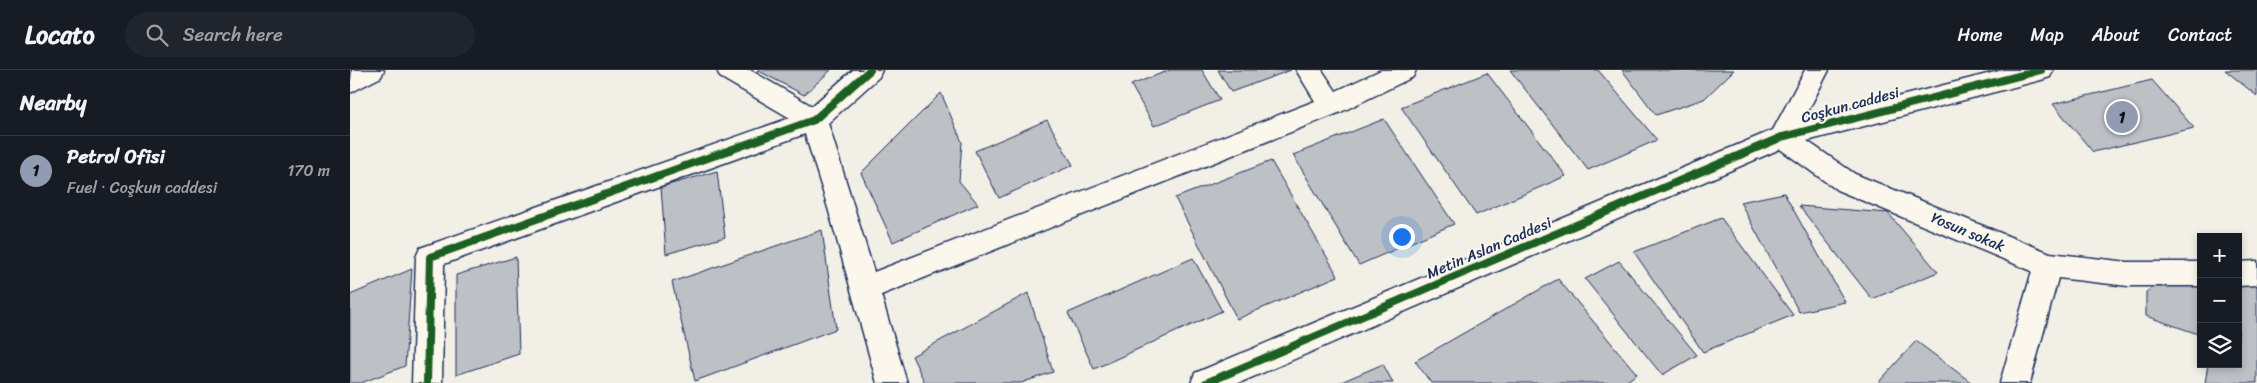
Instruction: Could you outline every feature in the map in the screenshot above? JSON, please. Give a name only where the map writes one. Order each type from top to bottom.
[{"type":"street","points":[[350,83],[372,70]]},
{"type":"street","points":[[729,70],[814,120],[892,383]]},
{"type":"street","points":[[427,383],[430,257],[814,120],[870,70]]},
{"type":"street","points":[[1308,70],[1332,105]]},
{"type":"street","points":[[865,288],[1332,105],[1404,70]]},
{"type":"street","points":[[1782,137],[1817,70]]},
{"type":"street","name":"Coşkun caddesi","points":[[1782,137],[2041,70]]},
{"type":"street","name":"Yosun sokak","points":[[1782,137],[1846,182],[2048,266],[2128,274],[2197,274]]},
{"type":"street","name":"Metin Aslan Caddesi","points":[[1206,383],[1782,137]]},
{"type":"street","points":[[2015,383],[2048,266]]},
{"type":"street","points":[[2242,274],[2257,274]]},
{"type":"building","points":[[757,70],[831,70],[804,95]]},
{"type":"building","points":[[1170,70],[1202,70],[1220,100],[1154,126],[1131,85]]},
{"type":"building","points":[[1218,70],[1291,70],[1231,92]]},
{"type":"building","points":[[1510,70],[1598,70],[1657,140],[1588,170]]},
{"type":"building","points":[[1622,70],[1734,70],[1704,99],[1656,115]]},
{"type":"building","points":[[2225,70],[2257,70],[2257,96]]},
{"type":"building","points":[[1487,73],[1566,176],[1476,215],[1401,107]]},
{"type":"building","points":[[2152,80],[2194,128],[2093,152],[2053,104]]},
{"type":"building","points":[[941,93],[962,142],[959,181],[978,204],[893,242],[861,173]]},
{"type":"building","points":[[1384,119],[1454,224],[1359,265],[1293,155]]},
{"type":"building","points":[[1047,120],[1073,165],[999,198],[975,151]]},
{"type":"building","points":[[1271,161],[1338,276],[1237,319],[1175,198]]},
{"type":"building","points":[[717,171],[725,237],[666,254],[661,187]]},
{"type":"building","points":[[1784,193],[1845,302],[1799,312],[1740,202]]},
{"type":"building","points":[[1799,206],[1888,213],[1938,272],[1872,299]]},
{"type":"building","points":[[1721,218],[1793,315],[1703,352],[1634,252]]},
{"type":"building","points":[[822,230],[836,329],[695,381],[672,282]]},
{"type":"building","points":[[516,257],[519,354],[456,375],[456,275]]},
{"type":"building","points":[[1193,258],[1222,311],[1094,369],[1068,313]]},
{"type":"building","points":[[1619,261],[1697,355],[1662,375],[1585,279]]},
{"type":"building","points":[[412,269],[405,366],[361,383],[350,383],[350,295]]},
{"type":"building","points":[[1558,279],[1637,374],[1624,383],[1431,383],[1415,361]]},
{"type":"building","points":[[2257,282],[2257,383],[2205,383],[2207,368],[2242,368],[2242,283]]},
{"type":"building","points":[[2197,284],[2197,334],[2146,316],[2146,292],[2155,286]]},
{"type":"building","points":[[1028,293],[1053,372],[1021,383],[925,383],[912,356]]},
{"type":"building","points":[[1916,341],[1972,383],[1878,383]]},
{"type":"building","points":[[1383,364],[1393,383],[1339,383]]},
{"type":"cycle path","points":[[427,383],[430,257],[814,120],[870,70]]},
{"type":"cycle path","points":[[1206,383],[1782,137],[2041,70]]},
{"type":"place","name":"Petrol Ofisi","points":[[2122,117]]}]
